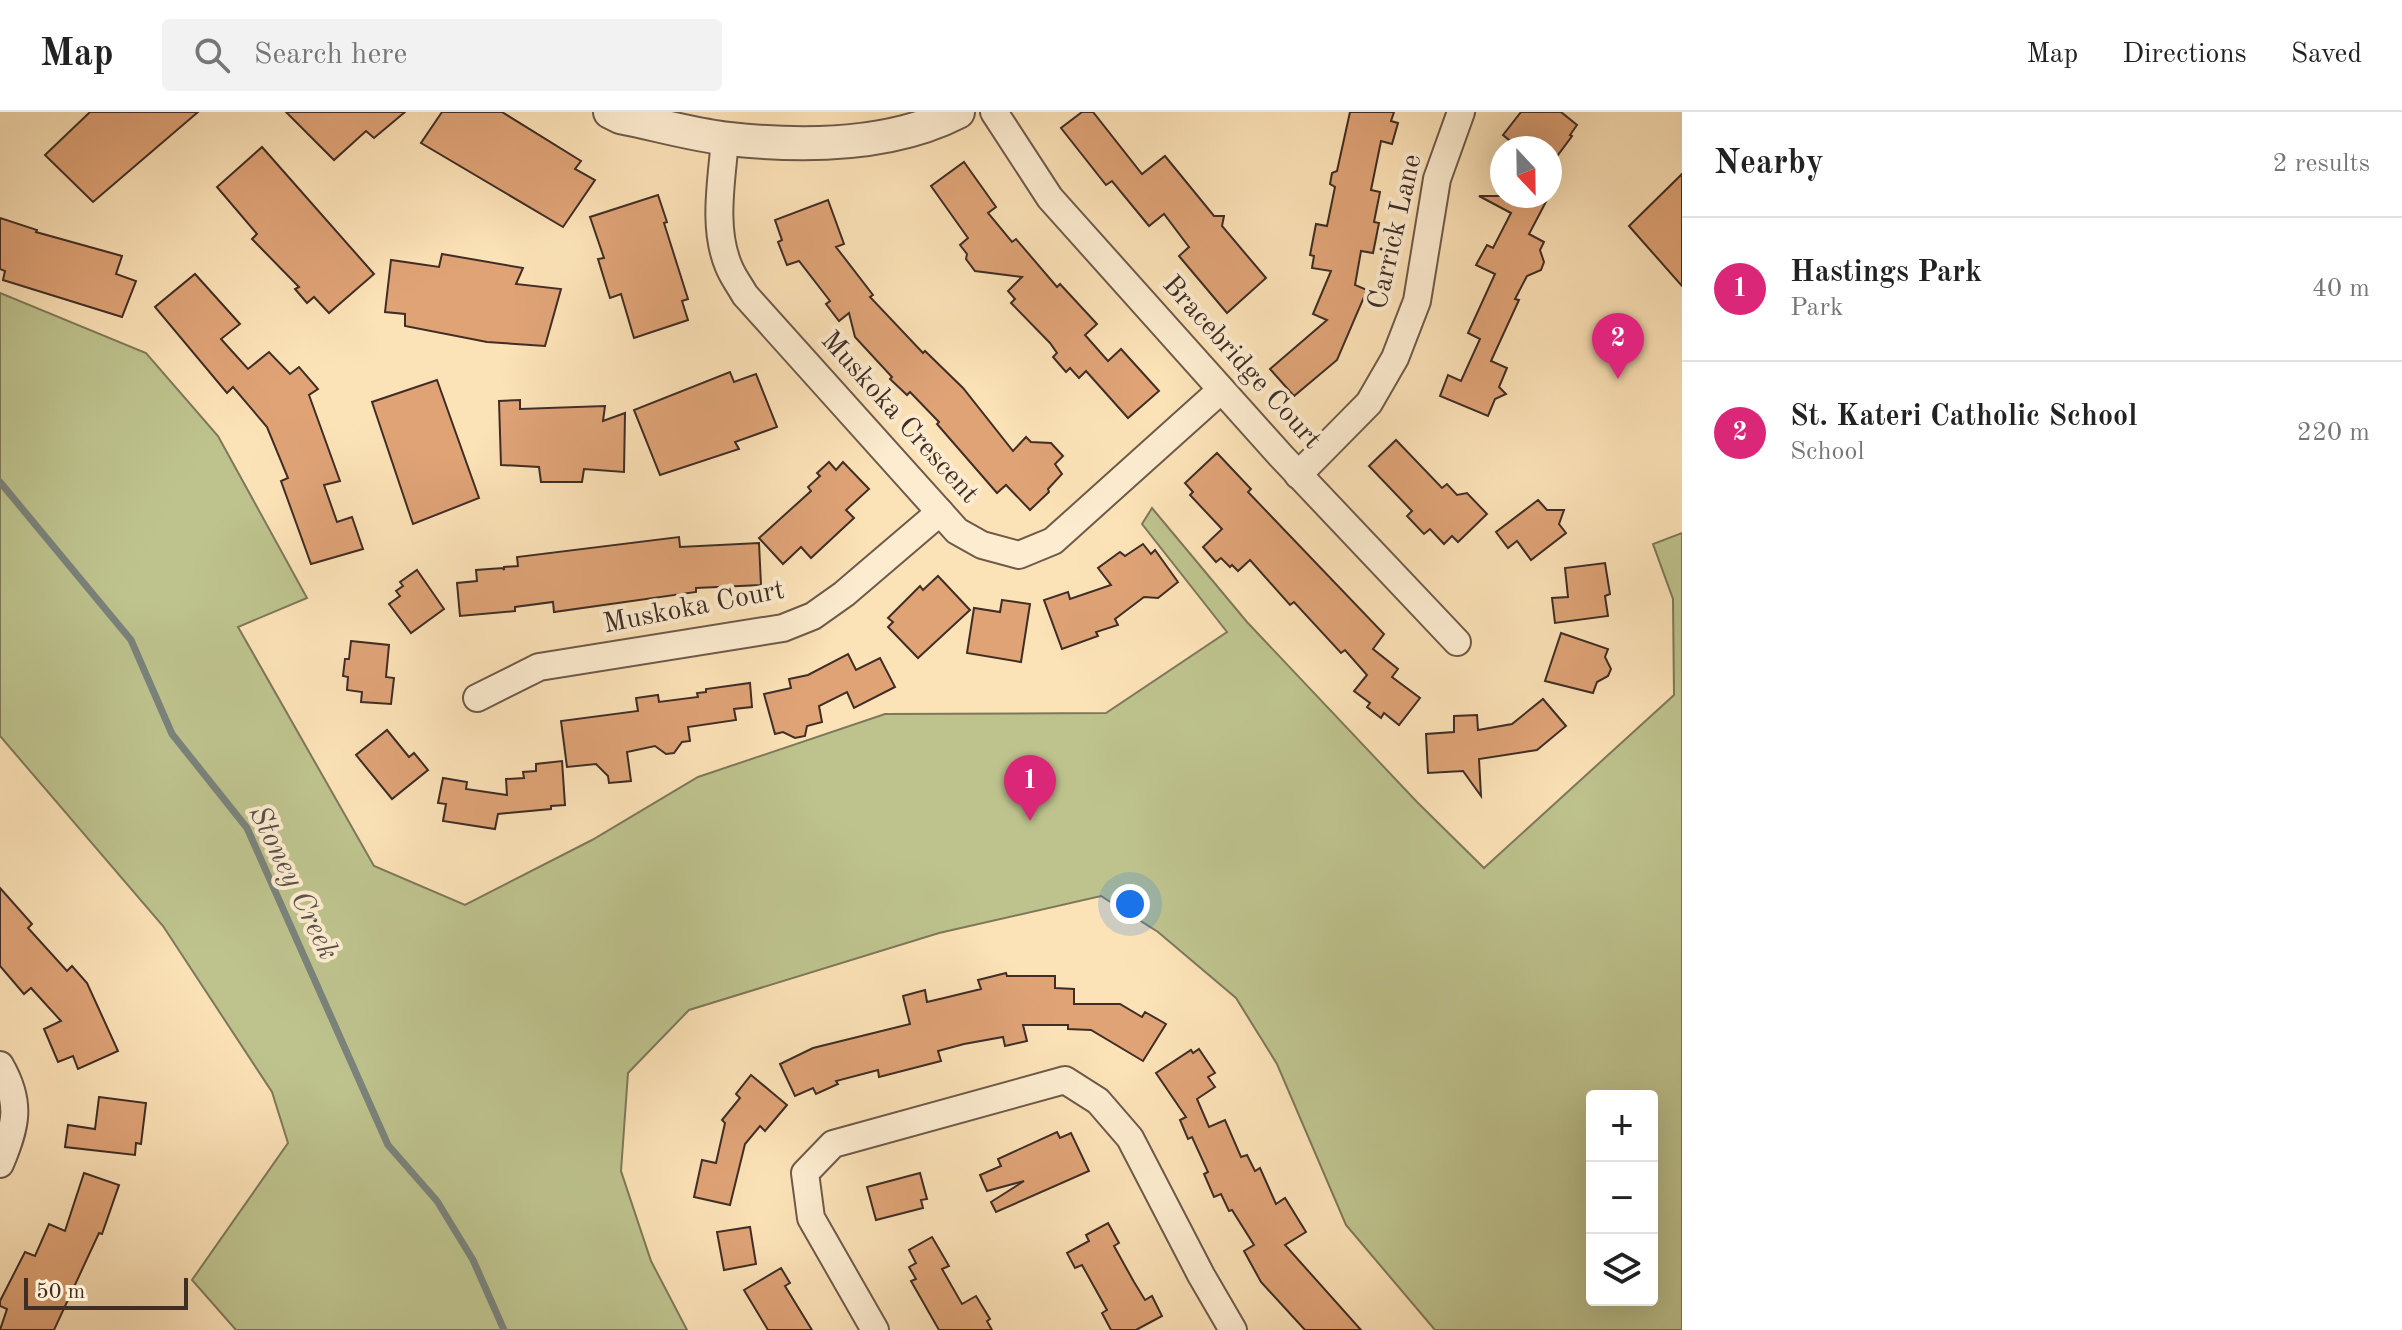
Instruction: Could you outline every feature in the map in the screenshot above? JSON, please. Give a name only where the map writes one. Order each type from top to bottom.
[{"type":"street","points":[[610,112],[620,117],[725,139],[787,143],[845,142],[898,132],[958,112]]},
{"type":"street","name":"Bracebridge Court","points":[[994,112],[1050,198],[1298,475],[1457,642]]},
{"type":"street","name":"Carrick Lane","points":[[1298,475],[1369,403],[1395,358],[1417,301],[1437,179],[1461,112]]},
{"type":"street","name":"Muskoka Crescent","points":[[725,139],[721,228],[728,265],[745,295],[957,531],[982,545],[1019,555],[1053,541],[1221,390]]},
{"type":"street","name":"Muskoka Court","points":[[477,698],[539,667],[783,628],[813,616],[844,594],[940,512]]},
{"type":"street","points":[[0,1065],[13,1087],[15,1130],[0,1164]]},
{"type":"street","points":[[875,1330],[811,1218],[805,1173],[833,1144],[1065,1080],[1098,1101],[1130,1138],[1233,1330]]},
{"type":"green space","points":[[0,293],[146,353],[218,436],[307,598],[238,627],[374,866],[465,905],[592,840],[698,777],[885,714],[1106,713],[1227,632],[1142,524],[1152,508],[1247,622],[1417,802],[1484,868],[1674,695],[1673,599],[1653,544],[1682,533],[1682,1330],[1435,1330],[1346,1225],[1277,1064],[1236,998],[1158,932],[1101,896],[939,933],[689,1010],[628,1073],[621,1171],[651,1261],[687,1330],[236,1330],[192,1280],[288,1143],[272,1092],[163,926],[0,736]]},
{"type":"building","points":[[90,112],[198,112],[93,202],[45,155]]},
{"type":"building","points":[[286,112],[405,112],[374,138],[366,131],[334,160]]},
{"type":"building","points":[[442,112],[502,112],[581,161],[575,169],[595,180],[563,227],[421,143]]},
{"type":"building","points":[[1082,112],[1093,112],[1142,174],[1165,156],[1214,216],[1224,216],[1222,226],[1266,278],[1227,313],[1179,256],[1189,247],[1164,214],[1149,226],[1112,181],[1106,185],[1061,128]]},
{"type":"building","points":[[1350,112],[1394,112],[1391,121],[1398,123],[1392,144],[1381,141],[1371,190],[1380,192],[1374,222],[1379,223],[1373,253],[1361,251],[1355,285],[1367,290],[1337,360],[1294,396],[1270,369],[1327,320],[1313,314],[1331,271],[1312,268],[1314,256],[1310,255],[1316,224],[1327,226],[1335,187],[1330,184],[1332,173],[1337,171]]},
{"type":"building","points":[[1521,112],[1561,112],[1577,125],[1562,150],[1562,136],[1503,135]]},
{"type":"building","points":[[262,147],[374,274],[329,313],[314,297],[307,303],[295,289],[299,287],[252,239],[257,234],[217,187]]},
{"type":"building","points":[[964,162],[996,207],[988,213],[1012,242],[1016,239],[1057,287],[1060,284],[1097,324],[1085,335],[1108,361],[1121,349],[1159,391],[1128,418],[1086,371],[1079,378],[1070,368],[1066,372],[1053,357],[1057,353],[1050,343],[1011,303],[1015,299],[1008,291],[1022,277],[975,271],[966,259],[967,254],[960,245],[968,238],[931,186]]},
{"type":"building","points":[[1682,174],[1682,286],[1629,226]]},
{"type":"building","points":[[658,195],[688,299],[682,301],[688,320],[634,338],[621,294],[610,298],[598,259],[604,258],[590,217]]},
{"type":"building","points":[[828,200],[844,244],[836,247],[873,295],[870,297],[923,353],[925,351],[963,388],[1013,451],[1026,437],[1031,442],[1051,443],[1063,456],[1055,464],[1062,474],[1030,510],[1006,485],[997,493],[937,424],[939,422],[910,392],[907,395],[890,379],[892,377],[855,337],[849,313],[839,321],[826,304],[830,301],[799,261],[787,265],[778,242],[782,240],[775,220]]},
{"type":"building","points":[[1502,208],[1543,208],[1529,234],[1544,242],[1540,250],[1544,262],[1541,270],[1527,276],[1491,361],[1507,368],[1499,387],[1506,394],[1495,399],[1488,416],[1440,396],[1448,375],[1461,381],[1480,339],[1468,333],[1495,274],[1476,265],[1487,245],[1493,248],[1511,213]]},
{"type":"building","points":[[0,218],[36,232],[122,256],[116,274],[136,281],[122,317],[3,280],[5,271],[0,269]]},
{"type":"building","points":[[442,254],[523,268],[516,284],[561,289],[545,346],[487,342],[405,326],[405,314],[385,312],[391,260],[439,267]]},
{"type":"building","points":[[195,274],[240,324],[221,339],[248,369],[269,352],[290,374],[299,367],[318,389],[309,395],[340,481],[324,485],[337,522],[352,517],[363,549],[311,564],[281,481],[288,478],[267,427],[233,387],[227,393],[155,307]]},
{"type":"building","points":[[730,372],[734,382],[756,374],[777,427],[735,442],[739,449],[660,475],[634,410]]},
{"type":"building","points":[[437,380],[479,498],[413,524],[372,402]]},
{"type":"building","points":[[520,400],[520,409],[605,406],[603,421],[625,413],[624,472],[584,469],[582,482],[541,482],[539,467],[501,465],[499,401]]},
{"type":"building","points":[[1396,440],[1442,488],[1447,484],[1457,495],[1467,493],[1487,514],[1458,542],[1452,536],[1444,544],[1430,529],[1424,534],[1407,516],[1412,511],[1369,466]]},
{"type":"building","points":[[1217,453],[1251,489],[1248,492],[1384,634],[1373,649],[1398,669],[1392,677],[1420,698],[1399,725],[1384,713],[1381,718],[1367,707],[1370,703],[1354,691],[1367,675],[1345,650],[1341,653],[1294,602],[1290,605],[1250,560],[1238,571],[1221,558],[1216,562],[1203,547],[1222,529],[1190,495],[1193,492],[1185,483]]},
{"type":"building","points":[[829,462],[836,470],[843,462],[869,489],[846,510],[854,518],[811,558],[801,547],[783,564],[759,538],[811,491],[808,487]]},
{"type":"building","points":[[1538,500],[1547,510],[1564,510],[1559,524],[1566,533],[1531,560],[1517,541],[1508,548],[1496,532]]},
{"type":"building","points":[[679,537],[680,547],[759,543],[761,585],[696,588],[696,592],[554,612],[553,602],[515,607],[515,611],[460,616],[457,583],[477,581],[476,570],[504,570],[504,567],[518,566],[517,557]]},
{"type":"building","points":[[1143,544],[1151,554],[1155,550],[1178,582],[1158,598],[1144,597],[1115,619],[1118,625],[1062,649],[1044,600],[1068,592],[1070,599],[1111,585],[1098,568],[1120,552],[1125,556]]},
{"type":"building","points":[[1605,563],[1610,594],[1605,596],[1608,616],[1555,623],[1552,598],[1568,597],[1565,568]]},
{"type":"building","points":[[417,570],[444,609],[411,633],[389,604],[400,596],[396,591],[403,586],[400,582]]},
{"type":"building","points":[[938,576],[970,610],[918,658],[888,627],[893,622],[888,618],[920,586],[923,590]]},
{"type":"building","points":[[1002,600],[1030,604],[1021,662],[967,653],[974,608],[1000,612]]},
{"type":"building","points":[[1561,633],[1608,649],[1605,657],[1611,669],[1608,676],[1597,682],[1593,693],[1545,681]]},
{"type":"building","points":[[351,641],[389,645],[386,677],[394,678],[391,704],[361,702],[362,692],[347,690],[348,677],[343,676]]},
{"type":"building","points":[[848,654],[856,670],[880,658],[895,687],[854,708],[847,692],[819,706],[822,722],[807,726],[805,736],[795,738],[783,732],[775,734],[764,694],[791,688],[789,679],[808,675]]},
{"type":"building","points":[[750,683],[752,707],[734,709],[736,720],[688,727],[690,741],[682,742],[674,753],[666,754],[655,746],[627,752],[631,781],[609,783],[608,776],[596,764],[567,767],[561,721],[638,711],[636,698],[658,695],[659,702],[698,697],[697,693],[706,692],[706,689]]},
{"type":"building","points":[[1543,699],[1566,726],[1537,750],[1479,759],[1481,796],[1463,771],[1428,773],[1426,734],[1454,732],[1454,716],[1477,715],[1478,730],[1512,724]]},
{"type":"building","points":[[387,730],[409,757],[414,753],[428,770],[392,799],[356,755]]},
{"type":"building","points":[[562,761],[565,805],[498,814],[495,829],[443,821],[446,804],[438,803],[443,778],[467,782],[466,789],[507,795],[506,779],[524,778],[523,772],[536,771],[536,764]]},
{"type":"building","points":[[0,888],[32,924],[28,928],[67,971],[72,966],[87,983],[118,1051],[78,1069],[73,1056],[58,1062],[44,1029],[61,1021],[31,988],[24,994],[0,966]]},
{"type":"building","points":[[1006,973],[1007,976],[1055,976],[1055,988],[1074,989],[1074,1004],[1120,1004],[1142,1017],[1145,1012],[1166,1024],[1143,1061],[1091,1030],[1068,1029],[1068,1025],[1023,1025],[1027,1041],[1005,1046],[1003,1037],[964,1044],[938,1051],[941,1061],[879,1077],[878,1070],[836,1081],[838,1084],[816,1094],[813,1088],[795,1096],[780,1064],[813,1048],[910,1024],[903,996],[925,990],[927,1002],[981,989],[978,980]]},
{"type":"building","points":[[1199,1049],[1215,1073],[1208,1077],[1215,1087],[1197,1099],[1209,1127],[1225,1120],[1241,1157],[1247,1155],[1255,1171],[1260,1168],[1276,1204],[1285,1198],[1306,1232],[1285,1245],[1361,1330],[1305,1330],[1261,1282],[1244,1251],[1254,1245],[1232,1210],[1229,1211],[1221,1194],[1214,1197],[1204,1174],[1208,1172],[1192,1137],[1188,1139],[1180,1120],[1186,1117],[1156,1073],[1191,1050],[1193,1053]]},
{"type":"building","points":[[751,1075],[787,1105],[765,1131],[760,1126],[745,1144],[730,1205],[694,1197],[702,1160],[716,1163],[725,1123],[722,1120],[740,1098],[736,1094]]},
{"type":"building","points":[[99,1097],[146,1103],[141,1144],[136,1143],[135,1155],[65,1147],[68,1125],[95,1129]]},
{"type":"building","points":[[1057,1132],[1060,1138],[1071,1133],[1089,1171],[996,1212],[991,1202],[1024,1181],[987,1191],[980,1175],[1001,1166],[998,1159]]},
{"type":"building","points":[[84,1173],[119,1185],[102,1234],[99,1233],[54,1330],[0,1330],[7,1309],[0,1306],[0,1301],[25,1252],[35,1256],[49,1224],[65,1231]]},
{"type":"building","points":[[920,1173],[927,1199],[921,1200],[923,1208],[876,1220],[867,1187]]},
{"type":"building","points":[[1108,1223],[1119,1243],[1114,1246],[1134,1282],[1145,1300],[1152,1296],[1162,1316],[1136,1330],[1111,1330],[1102,1313],[1107,1310],[1082,1265],[1075,1268],[1067,1253],[1089,1241],[1086,1235]]},
{"type":"building","points":[[750,1227],[756,1264],[724,1270],[717,1232]]},
{"type":"building","points":[[932,1237],[949,1266],[942,1269],[962,1304],[976,1296],[990,1319],[987,1321],[992,1330],[939,1330],[911,1281],[916,1279],[909,1267],[916,1263],[909,1250]]},
{"type":"building","points":[[781,1268],[790,1283],[785,1286],[812,1330],[768,1330],[744,1290]]},
{"type":"waterway","name":"Stoney Creek","points":[[0,482],[131,640],[172,734],[247,828],[388,1145],[437,1201],[473,1260],[504,1330]]},
{"type":"place","name":"St. Kateri Catholic School","points":[[1618,379]]},
{"type":"place","name":"Hastings Park","points":[[1030,821]]}]
